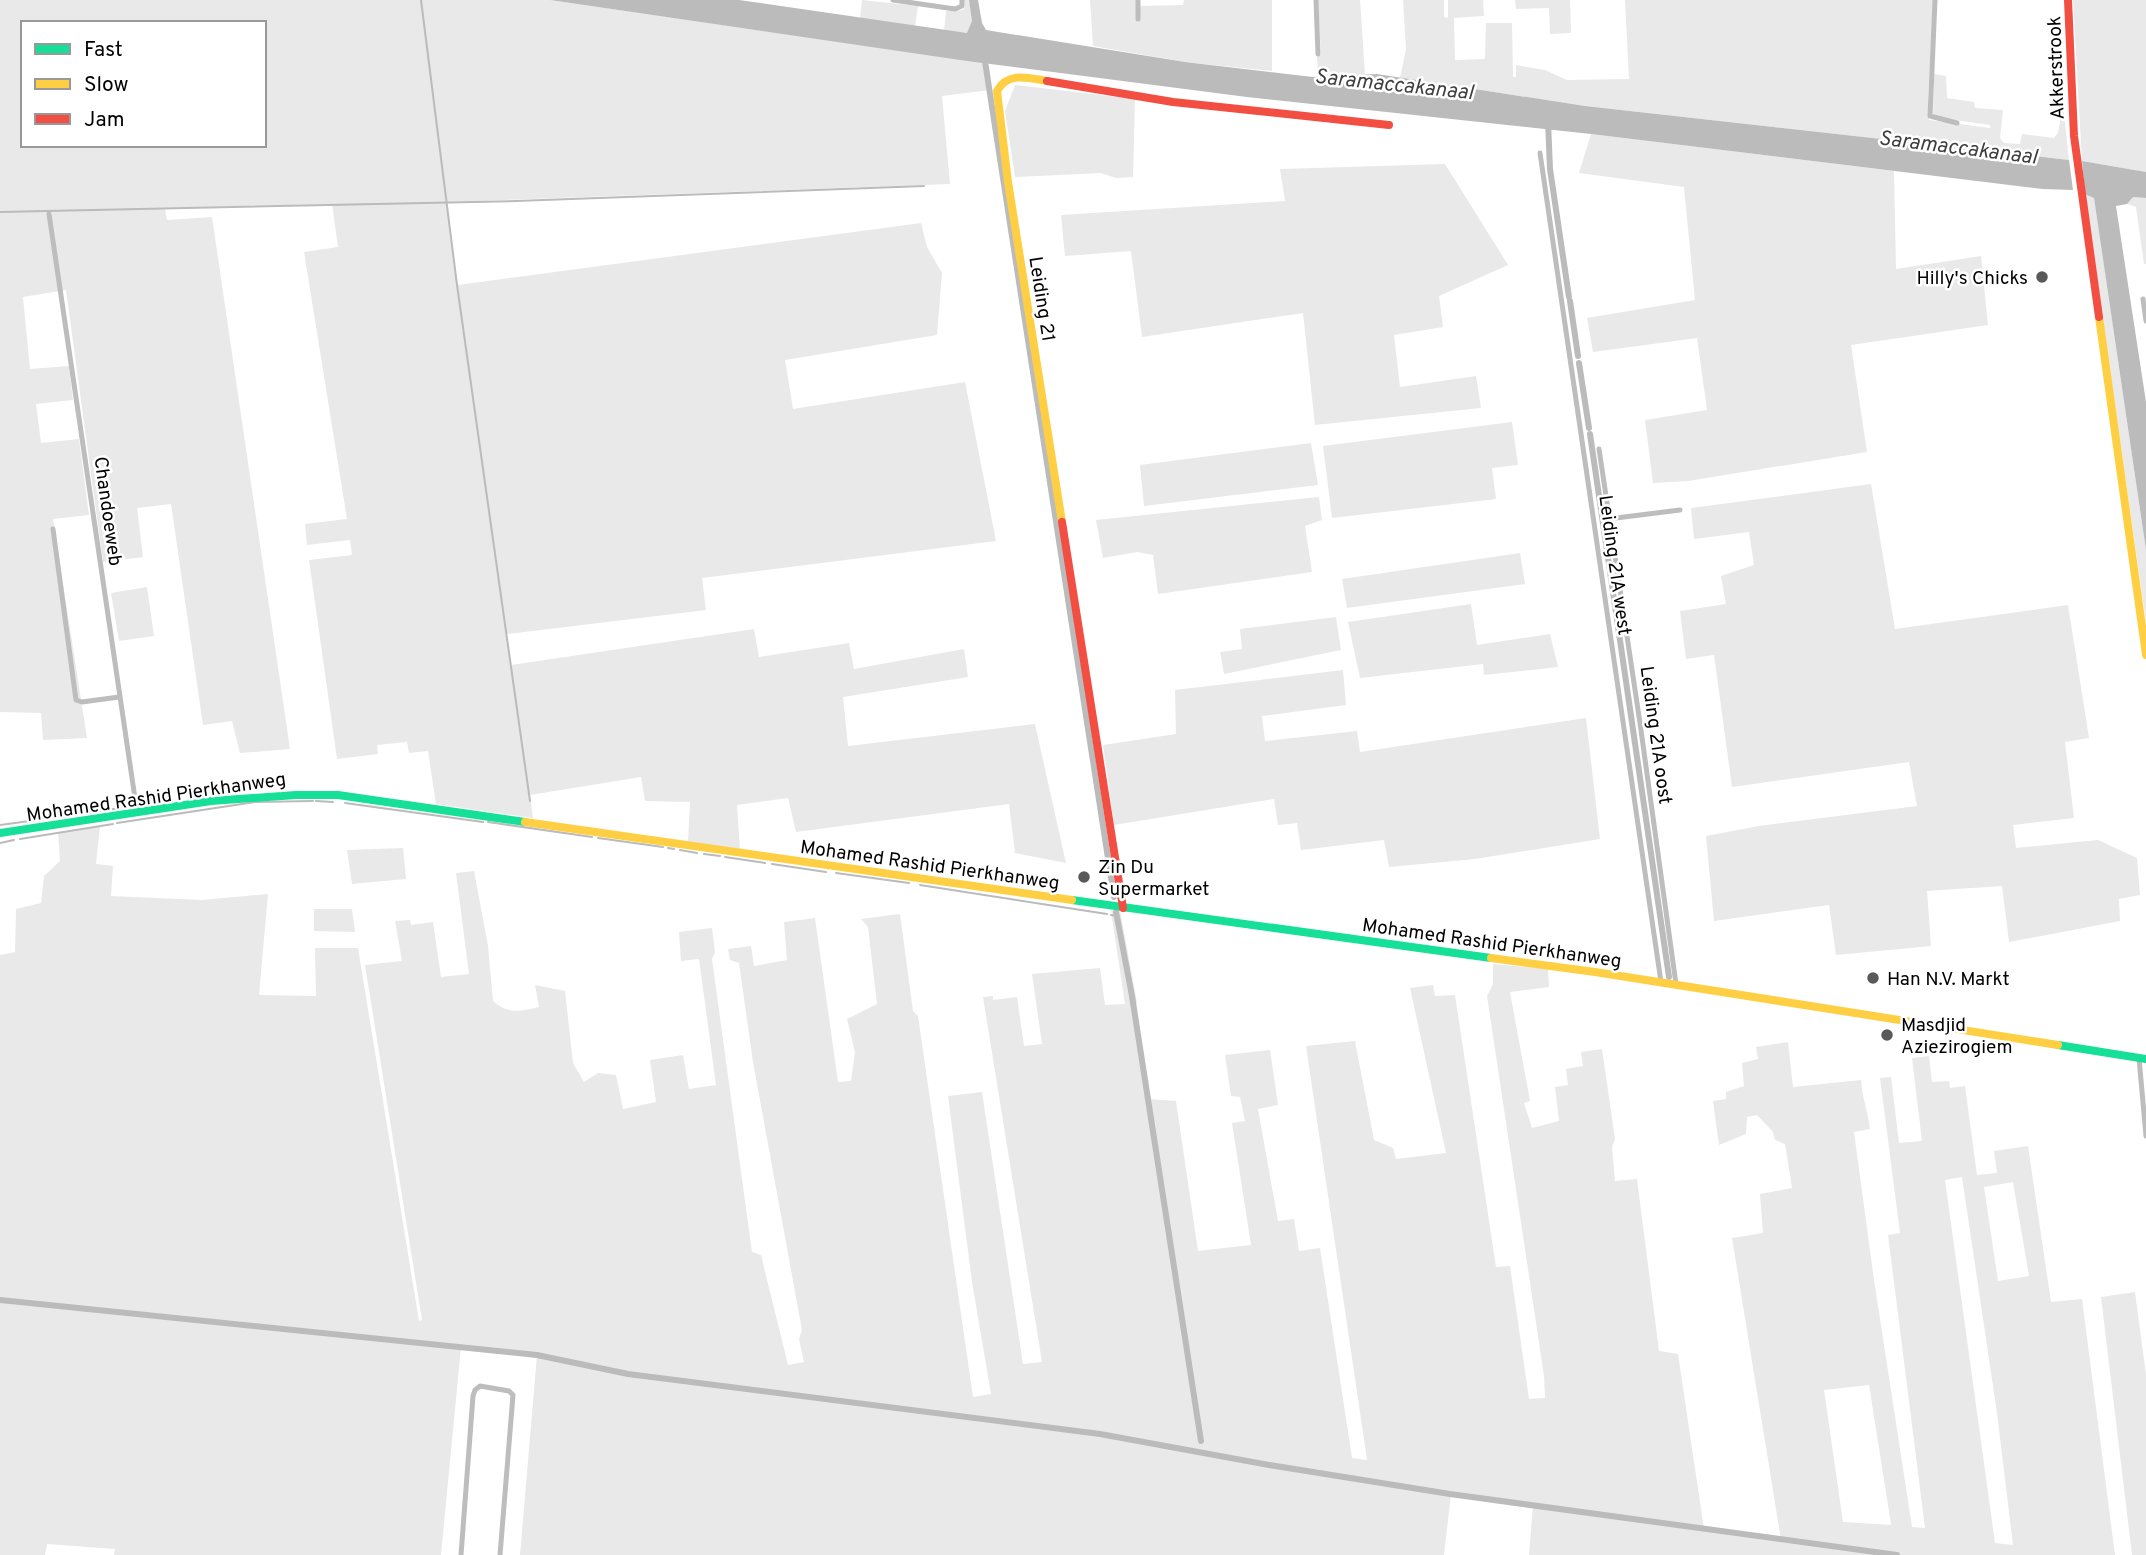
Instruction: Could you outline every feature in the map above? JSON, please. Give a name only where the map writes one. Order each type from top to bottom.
[{"type":"street","points":[[893,0],[955,9],[962,6],[962,0]]},
{"type":"street","points":[[1138,0],[1138,19]]},
{"type":"street","points":[[1316,0],[1318,54]]},
{"type":"street","points":[[1935,0],[1930,116],[1957,123]]},
{"type":"street","name":"Akkerstrook","points":[[2068,0],[2074,136],[2146,655]]},
{"type":"street","name":"Leiding 21","points":[[1123,908],[1008,182],[997,92],[1003,82],[1016,77],[1172,102],[1389,125]]},
{"type":"street","name":"Leiding 21A west","points":[[1540,153],[1661,982]]},
{"type":"street","name":"Chandoeweb","points":[[49,214],[137,812]]},
{"type":"street","points":[[2143,299],[2146,321]]},
{"type":"street","name":"Leiding 21A oost","points":[[1598,449],[1676,984]]},
{"type":"street","points":[[1608,519],[1680,510]]},
{"type":"street","points":[[53,529],[76,700],[82,702],[119,697]]},
{"type":"street","name":"Mohamed Rashid Pierkhanweg","points":[[0,833],[264,795],[338,795],[1676,984],[2142,1058]]},
{"type":"street","points":[[2142,1058],[2146,1136]]},
{"type":"street","points":[[461,1555],[473,1396],[480,1386],[509,1391],[513,1395],[500,1555]]},
{"type":"shaded area","points":[[0,0],[550,0],[986,63],[990,90],[942,96],[950,184],[446,202],[458,285],[921,223],[927,247],[942,273],[937,335],[785,360],[793,409],[965,382],[996,541],[702,578],[706,610],[507,634],[511,665],[754,629],[759,657],[849,643],[854,669],[964,649],[968,677],[843,697],[848,746],[1035,724],[1066,863],[1015,853],[1009,804],[796,832],[788,798],[737,805],[740,850],[688,842],[690,802],[645,801],[641,777],[530,795],[533,818],[436,804],[428,751],[409,753],[407,742],[377,745],[378,754],[337,759],[309,560],[352,555],[350,540],[307,545],[305,524],[347,519],[304,252],[338,247],[332,204],[165,208],[167,220],[212,217],[290,749],[240,753],[232,721],[203,725],[171,504],[137,508],[143,557],[103,562],[66,290],[23,297],[30,369],[69,366],[73,400],[36,404],[41,443],[79,439],[89,515],[53,519],[87,738],[43,740],[41,713],[0,712]]},
{"type":"shaded area","points":[[862,0],[918,6],[915,26],[860,18]]},
{"type":"shaded area","points":[[964,0],[969,0],[971,13],[968,33],[944,31],[946,11],[963,10]]},
{"type":"shaded area","points":[[1090,0],[1136,0],[1140,6],[1183,5],[1184,0],[1272,0],[1272,71],[1185,62],[1093,46]]},
{"type":"shaded area","points":[[1318,0],[1360,0],[1365,75],[1318,77],[1317,55],[1321,55]]},
{"type":"shaded area","points":[[1403,0],[1444,0],[1444,17],[1448,18],[1448,0],[1483,0],[1484,16],[1454,18],[1455,60],[1485,59],[1486,23],[1512,23],[1513,77],[1516,77],[1516,65],[1545,70],[1567,80],[1629,79],[1625,0],[1933,0],[1929,120],[1990,128],[1990,125],[1933,117],[1934,74],[1946,76],[1947,98],[1974,102],[1975,108],[2003,110],[2000,138],[2004,143],[2020,144],[2022,134],[2054,138],[2058,133],[2063,105],[2069,160],[1585,106],[1400,78],[1406,49]]},
{"type":"shaded area","points":[[1515,0],[1570,0],[1571,33],[1550,34],[1549,8],[1516,9]]},
{"type":"shaded area","points":[[2073,0],[2146,0],[2146,172],[2082,161]]},
{"type":"shaded area","points":[[1015,85],[1135,99],[1133,177],[1116,178],[1101,173],[1015,177],[1005,111]]},
{"type":"shaded area","points":[[1591,134],[1894,171],[1896,269],[1981,256],[1988,325],[1851,345],[1867,452],[1688,481],[1653,483],[1645,420],[1707,410],[1697,338],[1593,352],[1587,318],[1695,300],[1684,187],[1579,173]]},
{"type":"shaded area","points":[[1445,164],[1508,265],[1439,296],[1443,327],[1394,335],[1400,387],[1476,376],[1481,408],[1315,425],[1303,313],[1142,337],[1131,251],[1065,256],[1061,215],[1285,201],[1280,169]]},
{"type":"shaded area","points":[[2085,194],[2094,197],[2146,550],[2146,622]]},
{"type":"shaded area","points":[[2133,197],[2146,198],[2146,264],[2136,207],[2127,204]]},
{"type":"shaded area","points":[[1512,422],[1518,465],[1492,468],[1496,499],[1332,518],[1323,446]]},
{"type":"shaded area","points":[[1311,443],[1318,485],[1144,506],[1140,465]]},
{"type":"shaded area","points":[[1871,484],[1895,629],[2068,605],[2089,738],[2065,742],[2074,818],[2013,825],[2016,848],[2098,840],[2137,858],[2140,895],[2119,899],[2120,921],[2009,942],[2002,886],[1927,891],[1931,946],[1836,955],[1829,905],[1714,921],[1706,836],[1759,826],[1917,806],[1909,762],[1732,787],[1714,655],[1686,659],[1680,611],[1726,604],[1721,576],[1754,565],[1749,532],[1694,539],[1691,508]]},
{"type":"shaded area","points":[[1319,497],[1322,520],[1305,526],[1312,572],[1158,594],[1153,555],[1137,552],[1103,558],[1096,520]]},
{"type":"shaded area","points":[[1520,553],[1525,584],[1347,608],[1342,579]]},
{"type":"shaded area","points":[[147,587],[154,636],[119,641],[111,593]]},
{"type":"shaded area","points":[[1471,604],[1477,645],[1550,634],[1558,667],[1484,675],[1483,664],[1360,678],[1348,622]]},
{"type":"shaded area","points":[[1336,617],[1341,650],[1224,674],[1220,652],[1242,649],[1240,629]]},
{"type":"shaded area","points":[[1343,670],[1346,705],[1262,716],[1265,741],[1357,731],[1360,752],[1586,718],[1600,839],[1475,859],[1389,867],[1384,840],[1301,850],[1297,823],[1278,825],[1274,799],[1114,825],[1103,745],[1176,734],[1175,690]]},
{"type":"shaded area","points":[[100,826],[96,864],[113,866],[111,896],[202,900],[268,894],[259,995],[316,996],[315,948],[358,948],[419,1321],[422,1320],[365,965],[402,961],[395,921],[410,920],[411,925],[433,922],[441,977],[469,974],[456,873],[474,871],[488,946],[493,1001],[509,1010],[520,1011],[539,1007],[535,985],[565,991],[573,1063],[584,1082],[598,1073],[616,1075],[623,1109],[656,1102],[650,1060],[683,1055],[689,1089],[716,1085],[699,959],[681,961],[679,932],[712,928],[715,952],[712,959],[752,1252],[761,1255],[788,1365],[804,1362],[799,1339],[802,1330],[753,1062],[739,963],[730,960],[728,949],[751,946],[754,966],[787,960],[784,922],[815,918],[838,1082],[851,1081],[855,1052],[847,1019],[877,1004],[868,927],[861,919],[900,914],[913,1011],[918,1016],[973,1397],[991,1394],[972,1282],[948,1096],[982,1092],[1023,1364],[1042,1362],[983,997],[993,996],[993,1000],[1017,997],[1024,1046],[1042,1044],[1032,974],[1100,968],[1105,1005],[1125,1004],[1111,911],[1120,910],[1137,1003],[1134,1004],[1148,1099],[1176,1101],[1198,1251],[1251,1245],[1232,1123],[1245,1121],[1240,1097],[1231,1096],[1225,1055],[1270,1050],[1278,1105],[1258,1109],[1278,1221],[1294,1219],[1299,1251],[1320,1248],[1352,1458],[1367,1460],[1306,1046],[1355,1041],[1374,1140],[1393,1148],[1396,1159],[1446,1153],[1410,988],[1433,985],[1435,996],[1455,995],[1496,1267],[1510,1266],[1529,1399],[1545,1398],[1544,1376],[1487,996],[1493,984],[1493,964],[1548,969],[1549,987],[1510,992],[1530,1101],[1524,1103],[1532,1128],[1559,1121],[1555,1087],[1568,1085],[1566,1069],[1583,1066],[1581,1052],[1602,1049],[1615,1139],[1612,1147],[1615,1181],[1637,1179],[1659,1351],[1678,1354],[1704,1529],[1781,1540],[1732,1238],[1763,1233],[1760,1194],[1792,1188],[1785,1144],[1775,1140],[1773,1132],[1757,1115],[1747,1117],[1746,1134],[1719,1145],[1713,1101],[1726,1099],[1726,1092],[1744,1086],[1742,1063],[1758,1059],[1756,1047],[1788,1042],[1793,1087],[1861,1080],[1870,1129],[1854,1132],[1874,1280],[1912,1527],[1925,1528],[1888,1235],[1900,1233],[1880,1078],[1891,1077],[1899,1143],[1922,1141],[1912,1058],[1929,1056],[1932,1082],[1949,1081],[1950,1088],[1965,1086],[1977,1175],[1997,1173],[1994,1151],[2028,1146],[2051,1302],[2082,1299],[2115,1555],[1529,1555],[1533,1505],[1451,1494],[1444,1555],[520,1555],[537,1355],[461,1347],[441,1555],[114,1555],[115,1549],[47,1544],[45,1555],[0,1555],[0,955],[15,952],[16,909],[41,903],[44,876],[60,861],[58,833]],"holes":[[[1962,1177],[1997,1413],[2013,1545],[1995,1543],[1945,1180]],[[2013,1182],[2029,1276],[1998,1281],[1984,1187]],[[1869,1385],[1891,1525],[1843,1522],[1824,1390]]]},
{"type":"shaded area","points":[[403,848],[406,879],[352,884],[347,850]]},
{"type":"shaded area","points":[[314,909],[352,909],[355,932],[314,931]]},
{"type":"shaded area","points":[[2135,1292],[2146,1375],[2146,1555],[2132,1555],[2101,1297]]},
{"type":"water","name":"Saramaccakanaal","points":[[550,0],[739,0],[967,33],[972,21],[969,0],[978,0],[986,30],[1185,62],[1313,77],[1377,74],[1585,106],[2069,160],[2073,190],[2043,189],[1591,134],[1247,97],[967,61]]},
{"type":"water","points":[[2082,161],[2146,172],[2146,198],[2133,197],[2127,204],[2116,206],[2146,402],[2146,550],[2094,198],[2085,194]]},
{"type":"waterway","points":[[421,0],[457,285],[530,801]]},
{"type":"waterway","points":[[984,55],[1114,897]]},
{"type":"waterway","points":[[1548,121],[1550,169],[1569,297]]},
{"type":"waterway","points":[[0,212],[516,201],[924,186]]},
{"type":"waterway","points":[[1570,301],[1578,356]]},
{"type":"waterway","points":[[1579,363],[1589,428]]},
{"type":"waterway","points":[[1590,434],[1669,977]]},
{"type":"waterway","points":[[117,823],[255,802],[313,801]]},
{"type":"waterway","points":[[316,801],[333,802]]},
{"type":"waterway","points":[[345,803],[483,822]]},
{"type":"waterway","points":[[58,817],[121,808]]},
{"type":"waterway","points":[[0,825],[52,818]]},
{"type":"waterway","points":[[488,822],[592,837]]},
{"type":"waterway","points":[[20,839],[113,824]]},
{"type":"waterway","points":[[598,838],[663,847]]},
{"type":"waterway","points":[[0,843],[14,840]]},
{"type":"waterway","points":[[668,848],[674,849]]},
{"type":"waterway","points":[[680,850],[697,853]]},
{"type":"waterway","points":[[704,854],[720,856]]},
{"type":"waterway","points":[[725,857],[765,863]]},
{"type":"waterway","points":[[772,864],[826,872]]},
{"type":"waterway","points":[[836,873],[909,883]]},
{"type":"waterway","points":[[920,885],[1107,914]]},
{"type":"waterway","points":[[1116,912],[1132,996],[1201,1441]]},
{"type":"waterway","points":[[1111,915],[1117,916]]},
{"type":"waterway","points":[[0,1300],[537,1355],[628,1374],[1100,1434],[1450,1494],[1897,1555]]},
{"type":"traffic: fast","points":[[0,833],[211,801],[296,795],[338,795],[525,822]]},
{"type":"traffic: fast","points":[[1072,900],[1491,958]]},
{"type":"traffic: fast","points":[[2058,1045],[2146,1059]]},
{"type":"traffic: slow","points":[[1047,81],[1013,78],[997,91],[1008,182],[1062,522]]},
{"type":"traffic: slow","points":[[2099,317],[2146,655]]},
{"type":"traffic: slow","points":[[525,822],[1072,900]]},
{"type":"traffic: slow","points":[[1491,958],[2058,1045]]},
{"type":"traffic: jam","points":[[2068,0],[2074,136],[2099,317]]},
{"type":"traffic: jam","points":[[1047,81],[1173,102],[1389,125]]},
{"type":"traffic: jam","points":[[1062,522],[1123,908]]},
{"type":"place","name":"Hilly's Chicks","points":[[2042,277]]},
{"type":"place","name":"Zin Du Supermarket","points":[[1084,877]]},
{"type":"place","name":"Han N.V. Markt","points":[[1873,978]]},
{"type":"place","name":"Masdjid Aziezirogiem","points":[[1887,1035]]}]
